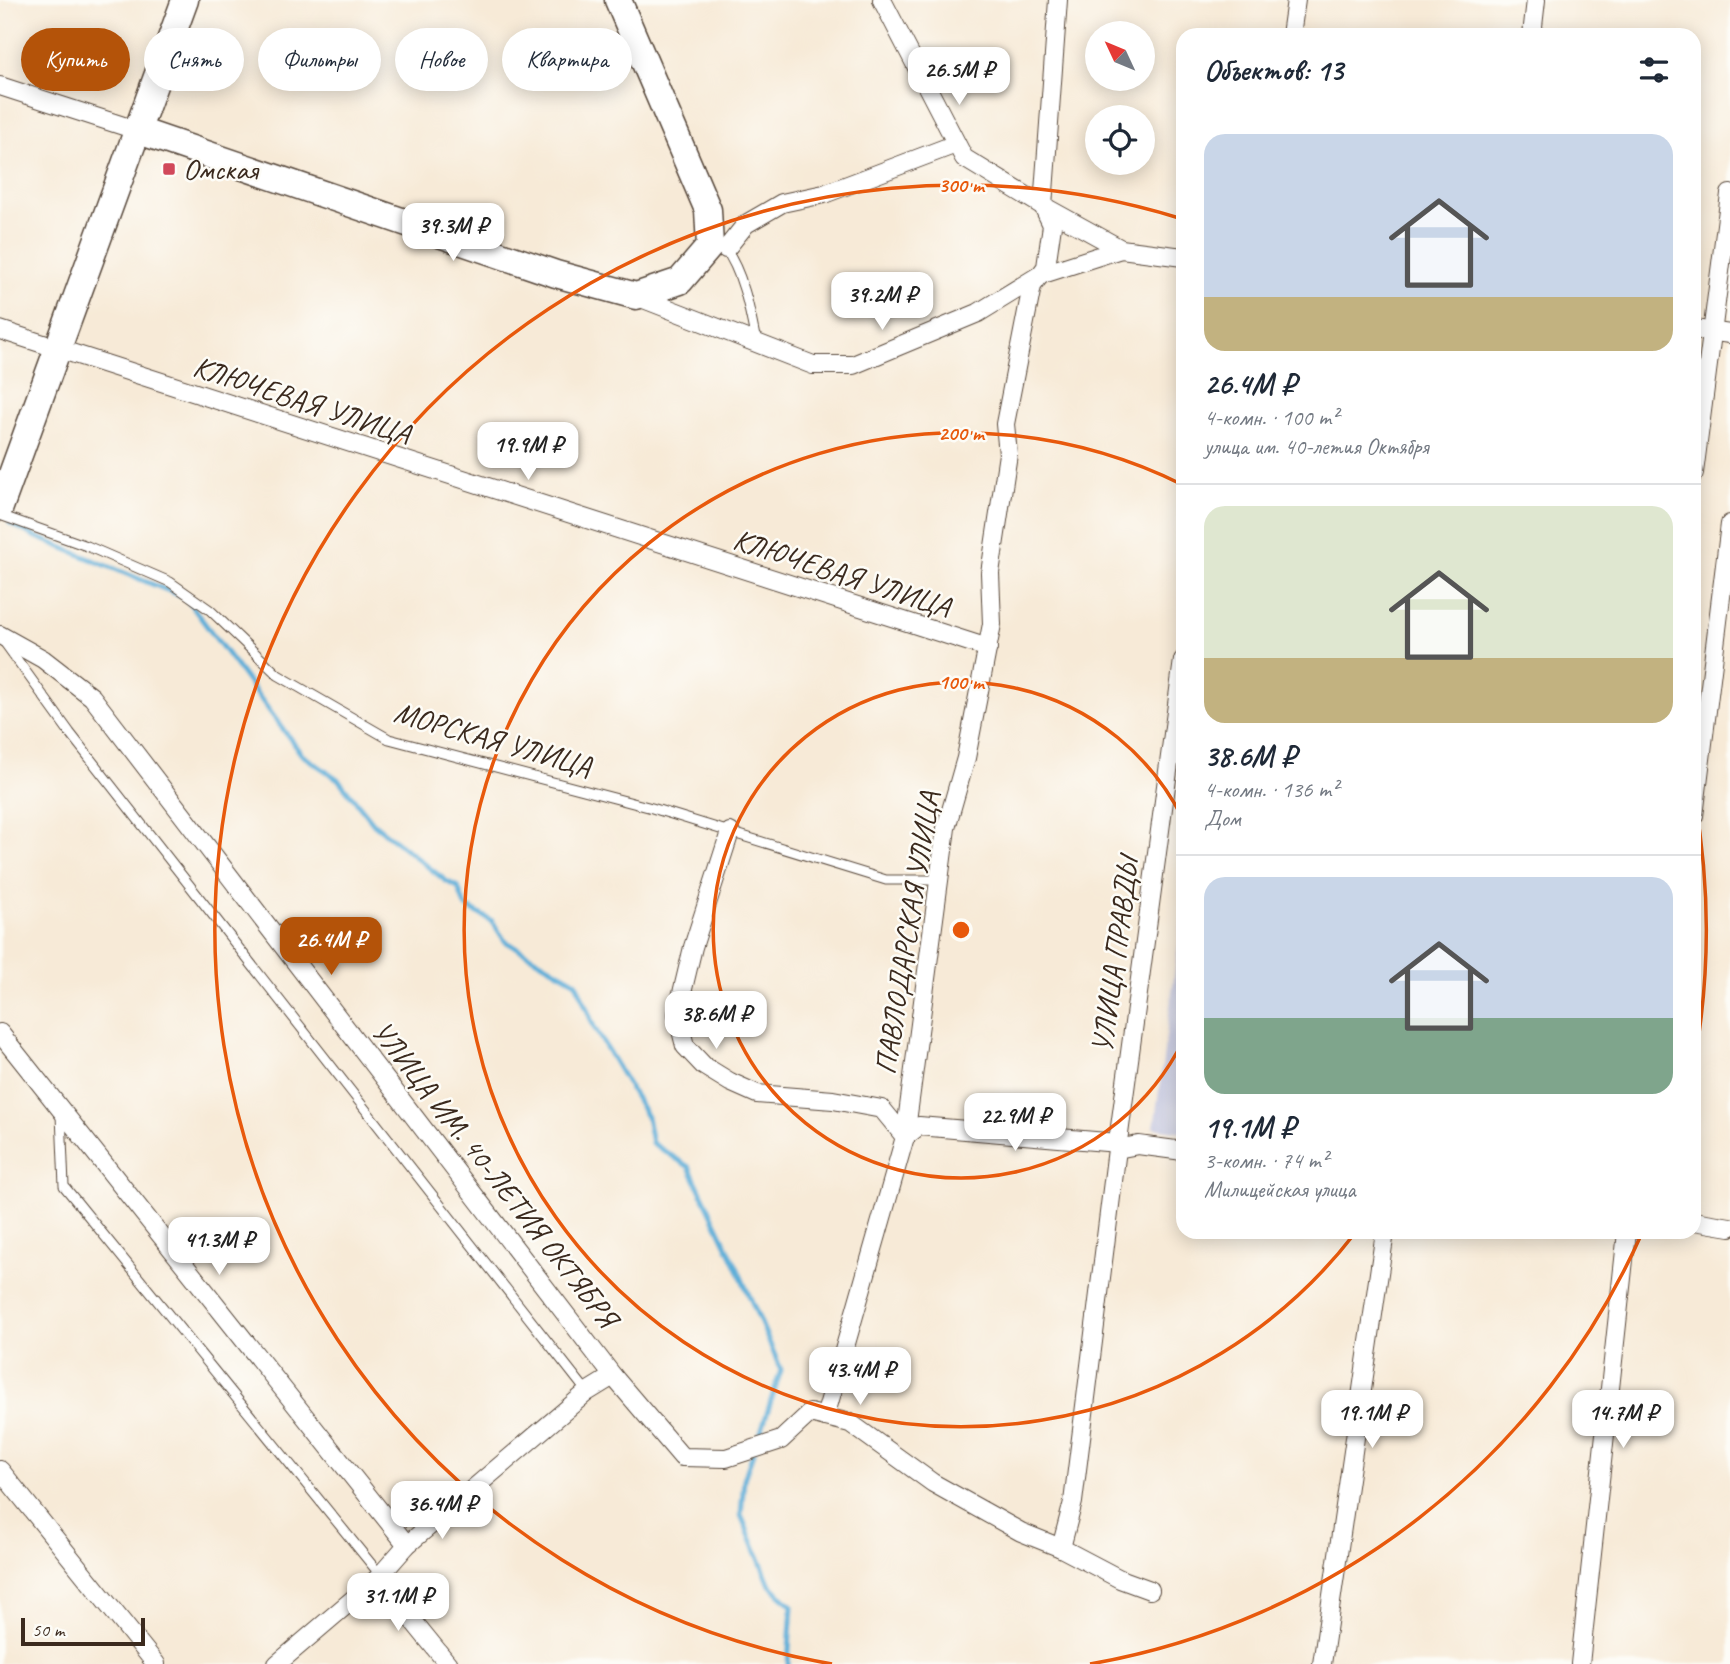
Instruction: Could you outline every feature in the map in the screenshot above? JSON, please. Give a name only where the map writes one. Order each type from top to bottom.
[{"type":"street","points":[[0,507],[185,0]]},
{"type":"street","points":[[618,0],[708,210],[710,246],[680,281],[636,296]]},
{"type":"street","points":[[882,0],[964,158],[1121,249],[1176,256]]},
{"type":"street","name":"ПАВЛОДАРСКАЯ УЛИЦА","points":[[825,1417],[905,1137],[946,828],[966,758],[992,624],[990,573],[1008,454],[1005,424],[1032,286],[1046,267],[1052,225],[1043,206],[1058,0]]},
{"type":"street","points":[[1292,28],[1296,0]]},
{"type":"street","points":[[1533,28],[1536,0]]},
{"type":"street","points":[[0,86],[556,274],[636,296],[813,365],[853,365],[978,313],[1040,275],[1121,249]]},
{"type":"street","points":[[726,249],[746,224],[782,203],[824,194],[956,144]]},
{"type":"street","points":[[1701,437],[1721,333],[1730,194]]},
{"type":"street","name":"КЛЮЧЕВАЯ УЛИЦА","points":[[0,330],[988,648]]},
{"type":"street","points":[[1701,330],[1721,333]]},
{"type":"street","points":[[1701,759],[1730,524]]},
{"type":"street","name":"УЛИЦА ИМ. 40-ЛЕТИЯ ОКТЯБРЯ","points":[[0,636],[12,640],[43,659],[92,697],[613,1376],[682,1457],[726,1458],[781,1440],[810,1413],[825,1417]]},
{"type":"street","name":"УЛИЦА ПРАВДЫ","points":[[1061,1548],[1073,1502],[1176,712]]},
{"type":"street","points":[[730,832],[693,947],[677,1014],[685,1046],[705,1066],[730,1082],[757,1094],[833,1100],[882,1109],[905,1137],[919,1126],[929,1126],[1176,1150]]},
{"type":"street","points":[[0,1034],[407,1545]]},
{"type":"street","points":[[1701,1222],[1730,1227]]},
{"type":"street","points":[[1322,1664],[1384,1239]]},
{"type":"street","points":[[1580,1664],[1626,1239]]},
{"type":"street","points":[[277,1664],[379,1577],[407,1545],[587,1392],[613,1376]]},
{"type":"street","points":[[825,1417],[850,1423],[933,1483],[1021,1532],[1061,1548],[1120,1579],[1150,1590]]},
{"type":"street","points":[[0,1469],[156,1664]]},
{"type":"street","points":[[379,1577],[448,1664]]},
{"type":"lane","points":[[709,228],[732,257],[757,343]]},
{"type":"lane","name":"МОРСКАЯ УЛИЦА","points":[[0,515],[87,546],[170,582],[210,610],[278,675],[389,739],[652,808],[886,880],[939,880]]},
{"type":"lane","points":[[0,636],[70,733],[587,1392]]},
{"type":"lane","points":[[60,1109],[64,1186],[379,1577]]},
{"type":"shaded area","points":[[1176,963],[1176,1131],[1154,1128]]},
{"type":"waterway","points":[[10,523],[34,536],[186,598],[302,755],[338,779],[374,824],[446,881],[458,887],[465,906],[492,921],[505,941],[576,982],[594,1027],[647,1117],[652,1143],[689,1167],[737,1267],[781,1370],[757,1444]]},
{"type":"waterway","points":[[753,1453],[744,1479],[741,1515],[770,1585],[792,1606],[788,1664]]},
{"type":"place","name":"Омская","points":[[169,169]]}]
